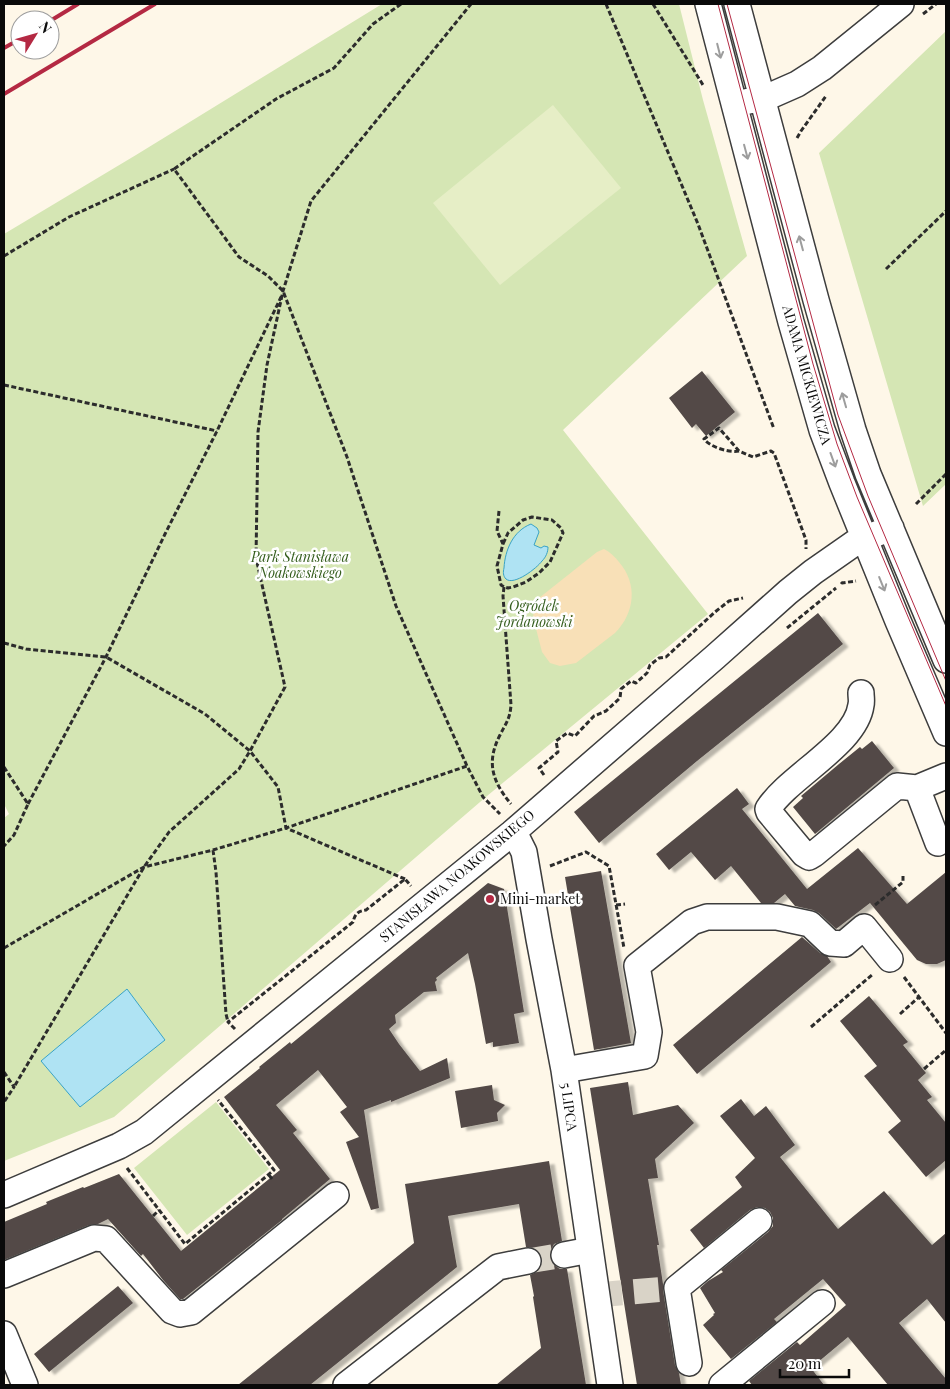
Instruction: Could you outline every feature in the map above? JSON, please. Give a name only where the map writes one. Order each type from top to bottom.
[{"type":"street","name":"ADAMA MICKIEWICZA","points":[[708,4],[733,105],[809,388],[831,455],[898,621],[946,733]]},
{"type":"street","name":"ADAMA MICKIEWICZA","points":[[737,4],[848,413],[868,474],[946,660]]},
{"type":"street","points":[[733,105],[772,95],[798,84],[822,68],[901,4]]},
{"type":"street","name":"STANISŁAWA NOAKOWSKIEGO","points":[[4,1195],[129,1142],[144,1132],[249,1046],[513,821],[551,798],[788,592],[856,542],[891,528]]},
{"type":"street","points":[[861,693],[861,706],[856,720],[847,734],[768,809],[804,854],[809,857],[814,854],[896,786],[917,788],[946,776]]},
{"type":"street","points":[[917,788],[938,843]]},
{"type":"street","name":"5 LIPCA","points":[[513,821],[524,852],[538,939],[564,1070],[610,1385]]},
{"type":"street","points":[[564,1070],[645,1056],[649,1032],[637,966],[692,922],[707,918],[776,917],[810,924],[830,943],[844,944],[864,927],[890,959]]},
{"type":"street","points":[[4,1275],[94,1238],[106,1239],[172,1311],[180,1314],[191,1312],[336,1195]]},
{"type":"street","points":[[689,1363],[677,1288],[759,1221]]},
{"type":"street","points":[[564,1255],[590,1250]]},
{"type":"street","points":[[346,1385],[371,1377],[498,1266],[528,1261]]},
{"type":"street","points":[[722,1385],[822,1304]]},
{"type":"street","points":[[4,1334],[24,1385]]},
{"type":"path","points":[[4,256],[69,217],[174,168],[276,99],[334,68],[373,24],[401,4]]},
{"type":"path","points":[[4,1102],[144,867],[169,832],[239,769],[285,687],[256,558],[258,432],[267,365],[284,291],[311,201],[471,4]]},
{"type":"path","points":[[606,4],[698,224],[774,429]]},
{"type":"path","points":[[653,4],[702,85],[708,89]]},
{"type":"path","points":[[794,145],[801,131],[827,94]]},
{"type":"path","points":[[174,168],[239,256],[268,276],[284,291],[346,457],[396,606],[467,766],[484,798],[504,818],[513,821]]},
{"type":"path","points":[[886,269],[946,211]]},
{"type":"path","points":[[4,846],[14,835],[28,804],[106,657],[284,291]]},
{"type":"path","points":[[4,385],[217,432]]},
{"type":"path","points":[[739,451],[733,452],[708,444],[704,439],[719,428],[739,451],[753,457],[771,451],[774,453],[806,540],[806,552],[810,548]]},
{"type":"path","points":[[916,504],[946,474]]},
{"type":"path","points":[[498,511],[497,531],[503,544]]},
{"type":"path","points":[[504,587],[513,587],[526,582],[550,562],[563,533],[561,528],[552,520],[532,517],[523,520],[508,533],[497,566],[499,577],[504,587],[503,596],[511,706],[508,722],[493,753],[493,771],[497,786],[513,821]]},
{"type":"path","points":[[781,633],[842,583]]},
{"type":"path","points":[[551,798],[542,787],[546,784],[547,780],[539,768],[558,752],[556,742],[567,733],[575,736],[594,716],[606,711],[620,698],[621,689],[631,681],[636,683],[647,673],[650,665],[659,658],[666,657],[729,601],[743,598],[749,593]]},
{"type":"path","points":[[4,643],[26,649],[106,657],[205,714],[250,751],[278,787],[286,828]]},
{"type":"path","points":[[4,948],[144,867],[213,850],[286,828],[467,766]]},
{"type":"path","points":[[4,767],[28,804]]},
{"type":"path","points":[[286,828],[405,879],[416,889]]},
{"type":"path","points":[[213,850],[226,1014],[228,1022],[249,1046]]},
{"type":"path","points":[[547,867],[586,852],[609,866],[625,954]]},
{"type":"path","points":[[864,927],[867,912],[903,882],[903,876]]},
{"type":"path","points":[[228,1022],[353,922],[354,916],[360,911],[366,910],[405,879]]},
{"type":"path","points":[[616,905],[624,904]]},
{"type":"path","points":[[810,1027],[890,959],[946,1033]]},
{"type":"path","points":[[900,1014],[919,997]]},
{"type":"path","points":[[924,1069],[946,1050]]},
{"type":"path","points":[[4,1072],[14,1087]]},
{"type":"path","points":[[126,1167],[185,1244],[190,1243],[274,1170],[269,1159],[216,1098]]},
{"type":"path","points":[[269,1175],[272,1179]]},
{"type":"path","points":[[153,1216],[159,1210]]},
{"type":"green space","name":"Park Stanisława Noakowskiego","points":[[382,4],[679,4],[703,100],[747,256],[563,430],[708,614],[487,796],[114,1117],[4,1161],[4,818],[9,814],[4,804],[4,234]]},
{"type":"green space","points":[[946,31],[946,484],[923,506],[819,153]]},
{"type":"green space","points":[[553,105],[621,188],[500,285],[433,203]]},
{"type":"green space","points":[[216,1102],[269,1169],[187,1235],[134,1168]]},
{"type":"sand","points":[[604,549],[619,562],[629,580],[632,598],[627,617],[615,633],[576,663],[560,666],[550,663],[542,652],[533,617],[535,603],[597,552]]},
{"type":"water","points":[[531,524],[539,532],[534,545],[541,548],[544,546],[548,547],[548,551],[545,558],[531,572],[510,581],[505,578],[503,572],[508,548],[519,531]]},
{"type":"water","points":[[127,989],[165,1040],[80,1107],[41,1061]]},
{"type":"building","points":[[702,371],[735,412],[706,436],[696,424],[692,428],[669,398]]},
{"type":"building","points":[[818,613],[843,644],[697,761],[599,843],[574,812]]},
{"type":"building","points":[[872,741],[894,768],[815,834],[793,807],[803,798],[801,796],[839,764],[860,747],[862,749]]},
{"type":"building","points":[[737,788],[749,804],[742,809],[807,889],[858,848],[907,904],[946,872],[946,960],[937,964],[926,964],[917,960],[870,903],[836,929],[819,913],[795,906],[785,894],[774,903],[761,903],[731,866],[715,880],[691,852],[669,870],[656,854]]},
{"type":"building","points":[[601,871],[631,1043],[594,1050],[565,877]]},
{"type":"building","points":[[488,883],[504,889],[524,1012],[514,1014],[519,1043],[493,1047],[493,1042],[486,1044],[468,953],[436,978],[437,991],[424,992],[395,1015],[396,1023],[389,1029],[420,1071],[447,1058],[450,1078],[391,1102],[391,1100],[364,1110],[379,1208],[371,1210],[346,1142],[359,1137],[340,1112],[347,1107],[318,1070],[276,1105],[297,1130],[293,1133],[330,1179],[183,1299],[180,1299],[143,1254],[141,1256],[108,1219],[4,1260],[4,1222],[47,1204],[46,1202],[119,1174],[181,1251],[280,1170],[224,1097]]},
{"type":"building","points":[[802,937],[820,953],[827,956],[831,962],[697,1074],[673,1045]]},
{"type":"building","points":[[869,996],[908,1042],[903,1045],[926,1073],[918,1080],[932,1097],[927,1100],[946,1123],[946,1160],[926,1177],[888,1132],[901,1121],[864,1076],[877,1066],[840,1021]]},
{"type":"building","points":[[628,1082],[633,1115],[678,1105],[694,1123],[655,1159],[658,1178],[648,1179],[675,1365],[679,1373],[681,1385],[637,1385],[590,1088]]},
{"type":"building","points":[[492,1085],[494,1100],[505,1105],[497,1113],[498,1121],[461,1128],[455,1091]]},
{"type":"building","points":[[741,1099],[754,1116],[766,1106],[795,1145],[780,1157],[838,1229],[884,1191],[932,1245],[946,1233],[946,1323],[927,1299],[899,1323],[946,1379],[946,1385],[888,1385],[848,1337],[811,1368],[824,1385],[752,1385],[749,1381],[797,1342],[800,1345],[846,1305],[823,1279],[774,1319],[777,1322],[731,1359],[703,1325],[715,1313],[700,1288],[723,1272],[721,1270],[773,1226],[773,1218],[770,1212],[765,1208],[757,1207],[750,1210],[704,1248],[690,1230],[742,1187],[735,1177],[755,1158],[720,1116]]},
{"type":"building","points":[[549,1161],[562,1241],[554,1244],[550,1257],[554,1265],[560,1269],[567,1269],[586,1385],[496,1385],[541,1348],[530,1275],[538,1271],[542,1259],[538,1251],[526,1247],[519,1204],[448,1216],[457,1267],[310,1385],[238,1385],[414,1243],[405,1184]]},
{"type":"building","points":[[118,1286],[133,1303],[49,1372],[34,1354]]},
{"type":"tunnel","points":[[528,1261],[564,1255]]},
{"type":"tunnel","points":[[597,1295],[677,1288]]},
{"type":"tram line","points":[[718,4],[813,364],[837,444],[857,497],[946,706]]},
{"type":"tram line","points":[[727,4],[838,415],[868,496],[946,681]]},
{"type":"railway","points":[[60,15],[78,4]]},
{"type":"railway","points":[[4,94],[155,4]]},
{"type":"railway","points":[[4,48],[10,45]]},
{"type":"place","name":"Mini-market","points":[[490,899]]},
{"type":"park label","name":"Ogródek Jordanowski","points":[[534,614]]}]
